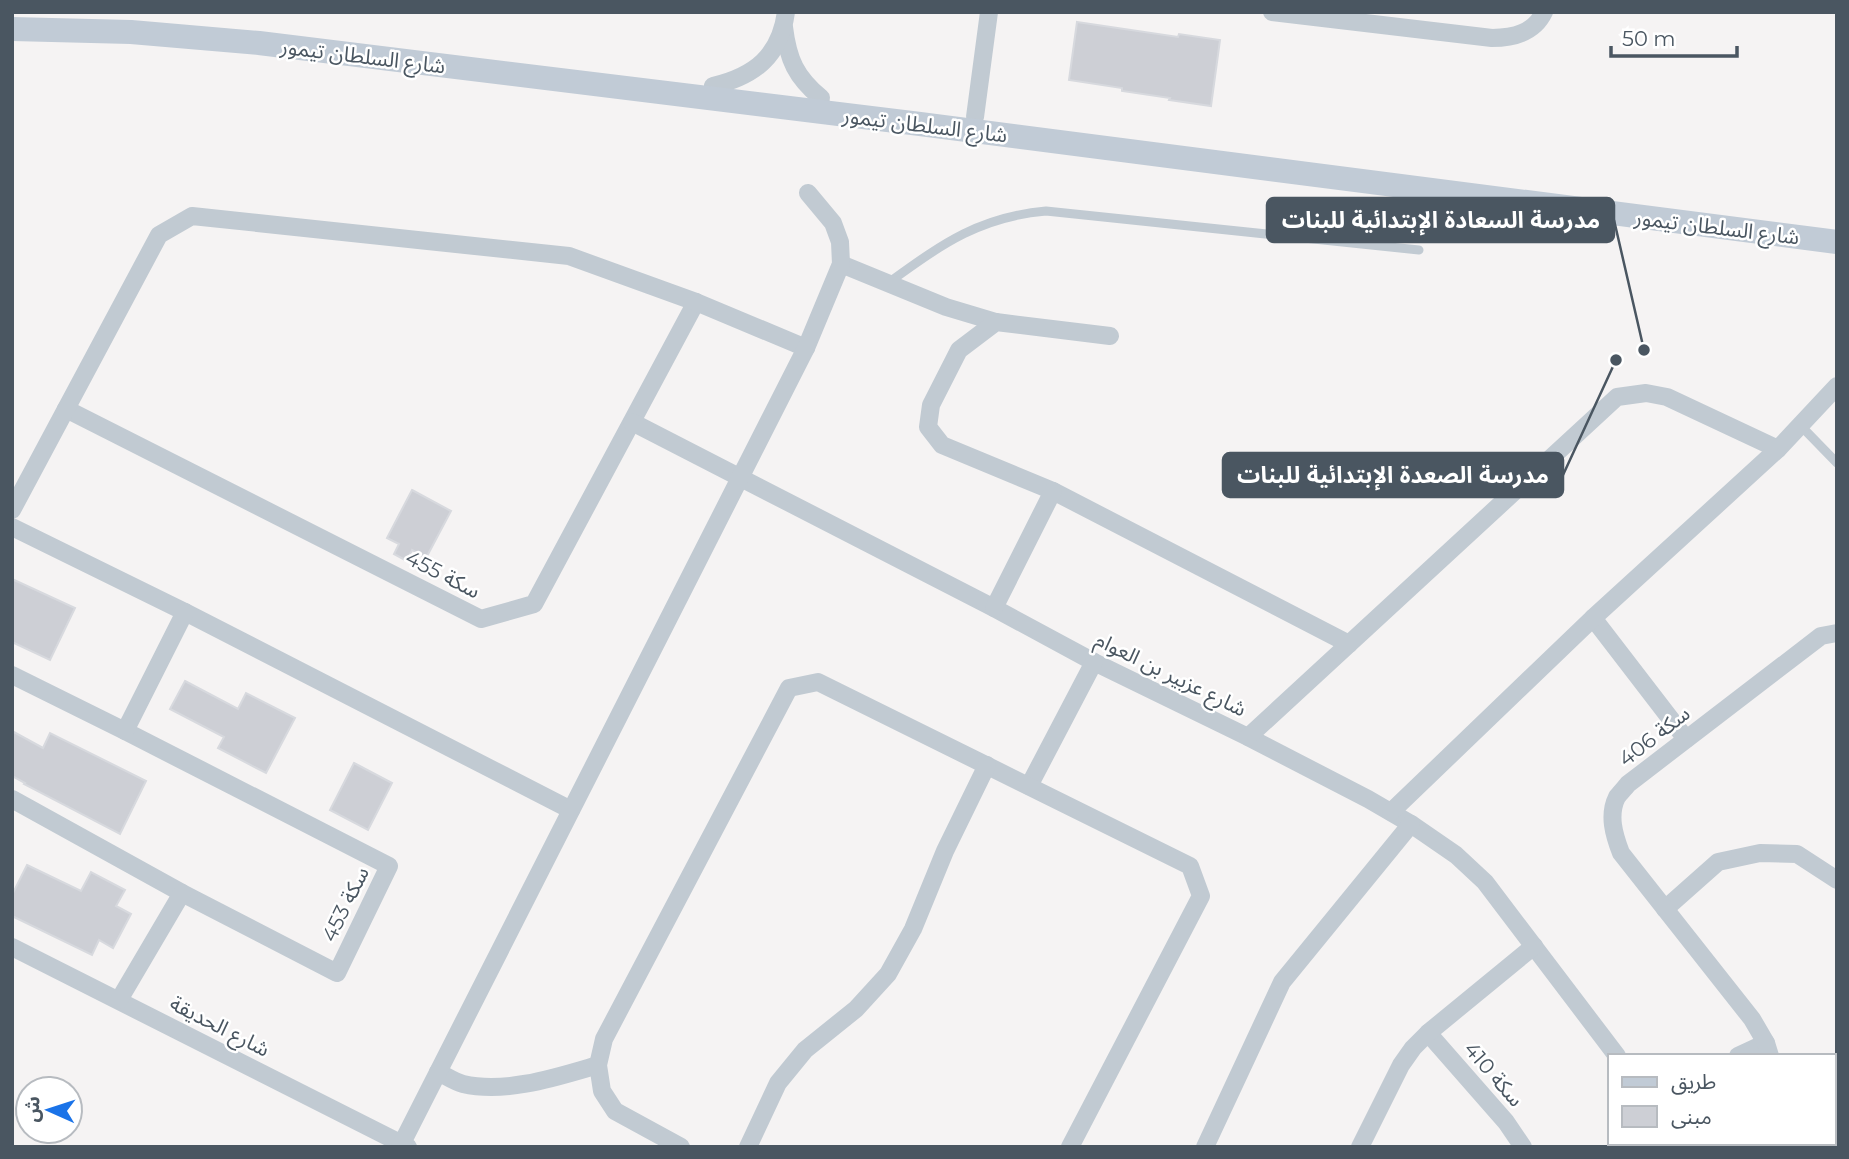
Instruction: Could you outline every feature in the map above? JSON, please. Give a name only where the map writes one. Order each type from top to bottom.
[{"type":"main road","name":"شارع السلطان تيمور","points":[[12,16],[122,19],[354,40],[975,117],[1837,229]]},
{"type":"main road","name":"شارع السلطان تيمور","points":[[12,29],[131,32],[259,43],[920,124],[1837,242]]},
{"type":"street","points":[[975,117],[989,12]]},
{"type":"street","points":[[1272,12],[1507,38],[1534,26],[1544,12]]},
{"type":"street","points":[[713,86],[744,77],[757,68],[774,50],[785,20]]},
{"type":"street","points":[[785,20],[790,60],[808,88],[821,98]]},
{"type":"street","points":[[403,1146],[438,1072],[806,348],[841,264],[840,243],[833,223],[808,193]]},
{"type":"street","points":[[12,510],[159,235],[192,216],[569,256],[696,302],[806,348]]},
{"type":"street","points":[[841,264],[946,307],[996,322],[1110,336]]},
{"type":"street","name":"سكة 455","points":[[66,409],[481,619],[534,604],[696,302]]},
{"type":"street","points":[[996,322],[959,350],[931,405],[928,427],[942,445],[1053,491],[1349,644]]},
{"type":"street","points":[[1391,812],[1593,618],[1778,449],[1837,386]]},
{"type":"street","points":[[1248,737],[1617,397],[1646,393],[1667,397],[1778,449]]},
{"type":"street","name":"شارع عزبير بن العوام","points":[[632,422],[1094,662],[1368,799],[1410,824],[1456,855],[1485,882],[1615,1054]]},
{"type":"street","points":[[994,608],[1053,491]]},
{"type":"street","points":[[12,527],[185,612],[571,810]]},
{"type":"street","points":[[125,731],[185,612]]},
{"type":"street","points":[[1593,618],[1686,739]]},
{"type":"street","name":"سكة 406","points":[[1768,1050],[1752,1018],[1621,853],[1614,834],[1612,816],[1617,797],[1628,784],[1821,636],[1837,633]]},
{"type":"street","points":[[1029,786],[1094,662]]},
{"type":"street","name":"سكة 453","points":[[12,675],[389,866],[337,973],[182,893],[12,799]]},
{"type":"street","points":[[681,1147],[615,1111],[602,1091],[598,1065],[604,1039],[789,688],[818,682],[1190,866],[1201,896],[1070,1147]]},
{"type":"street","points":[[748,1147],[779,1083],[805,1050],[856,1009],[888,974],[913,929],[945,850],[987,765]]},
{"type":"street","points":[[1205,1147],[1282,982],[1410,824]]},
{"type":"street","points":[[1665,909],[1718,862],[1760,853],[1797,854],[1837,880]]},
{"type":"street","points":[[118,1000],[182,893]]},
{"type":"street","points":[[1360,1147],[1401,1065],[1413,1048],[1534,946]]},
{"type":"street","name":"شارع الحديقة","points":[[12,947],[403,1146]]},
{"type":"street","name":"سكة 410","points":[[1428,1033],[1506,1122],[1523,1147]]},
{"type":"street","points":[[1748,1054],[1768,1050]]},
{"type":"street","points":[[438,1072],[462,1084],[491,1087],[539,1082],[598,1065]]},
{"type":"lane","points":[[888,283],[934,250],[972,230],[1008,216],[1046,211],[1419,250]]},
{"type":"lane","points":[[1800,425],[1837,463]]},
{"type":"building","points":[[1077,22],[1178,37],[1179,34],[1220,40],[1211,106],[1069,80]]},
{"type":"building","points":[[412,490],[451,511],[426,558],[412,550],[407,561],[394,554],[399,544],[387,538]]},
{"type":"building","points":[[12,579],[75,608],[50,660],[12,642]]},
{"type":"building","points":[[185,681],[238,709],[246,693],[295,718],[266,773],[218,748],[224,737],[170,709]]},
{"type":"building","points":[[12,731],[43,748],[50,733],[146,781],[120,834],[12,776]]},
{"type":"building","points":[[354,763],[392,783],[368,830],[330,810]]},
{"type":"building","points":[[27,865],[81,891],[91,872],[125,890],[116,906],[131,914],[113,948],[99,940],[92,955],[12,916],[12,895]]},
{"type":"place","name":"مدرسة السعادة الإبتدائية للبنات","points":[[1644,350]]},
{"type":"place","name":"مدرسة الصعدة الإبتدائية للبنات","points":[[1616,360]]}]
